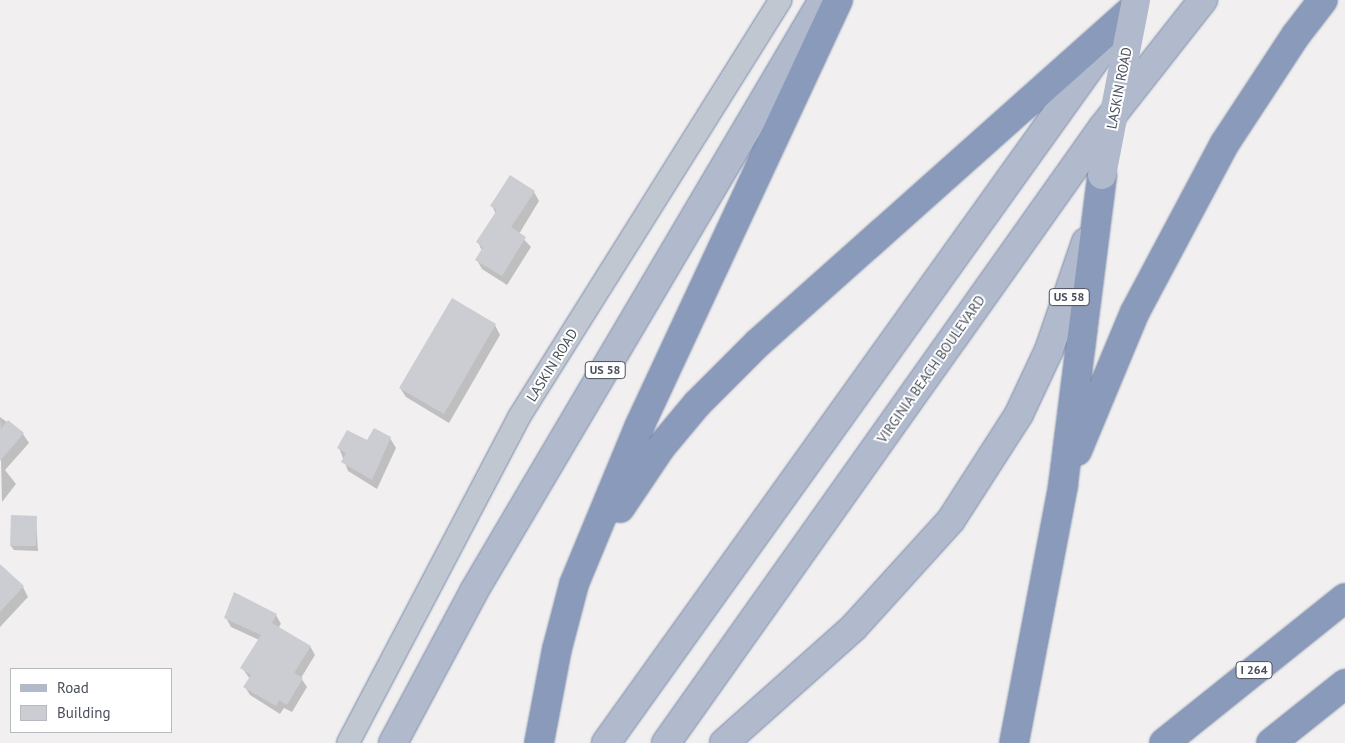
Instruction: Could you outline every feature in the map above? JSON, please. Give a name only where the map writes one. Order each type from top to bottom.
[{"type":"highway","points":[[539,743],[557,649],[574,584],[639,426],[838,0]]},
{"type":"highway","points":[[1063,485],[1135,312],[1156,271],[1225,143],[1296,34],[1323,0]]},
{"type":"highway","points":[[574,584],[636,481],[697,404],[758,343],[1135,4]]},
{"type":"highway","points":[[1014,743],[1063,485],[1102,175]]},
{"type":"highway","name":"I 264","points":[[1164,743],[1345,598]]},
{"type":"highway","points":[[1271,743],[1345,684]]},
{"type":"main road","name":"US 58","points":[[393,743],[474,591],[824,0]]},
{"type":"main road","name":"VIRGINIA BEACH BOULEVARD","points":[[666,743],[1097,135],[1203,0]]},
{"type":"main road","name":"LASKIN ROAD","points":[[1102,175],[1135,4]]},
{"type":"main road","points":[[606,743],[1135,4]]},
{"type":"main road","name":"US 58","points":[[724,743],[861,621],[945,527],[983,474],[1019,414],[1049,350],[1086,244],[1102,175]]},
{"type":"street","name":"LASKIN ROAD","points":[[348,743],[519,417],[780,0]]},
{"type":"building","points":[[510,175],[535,191],[511,227],[526,237],[502,276],[475,260],[483,247],[476,242],[497,210],[490,206]]},
{"type":"building","points":[[452,298],[496,324],[444,414],[399,388]]},
{"type":"building","points":[[8,420],[24,433],[0,461],[0,430]]},
{"type":"building","points":[[374,428],[391,437],[372,480],[341,462],[346,453],[337,448],[347,430],[367,440]]},
{"type":"building","points":[[11,515],[37,516],[36,546],[10,546]]},
{"type":"building","points":[[0,564],[24,586],[0,612]]},
{"type":"building","points":[[234,592],[277,614],[272,623],[311,646],[294,673],[303,678],[287,705],[279,700],[276,706],[243,687],[251,675],[240,668],[261,635],[224,618]]}]
